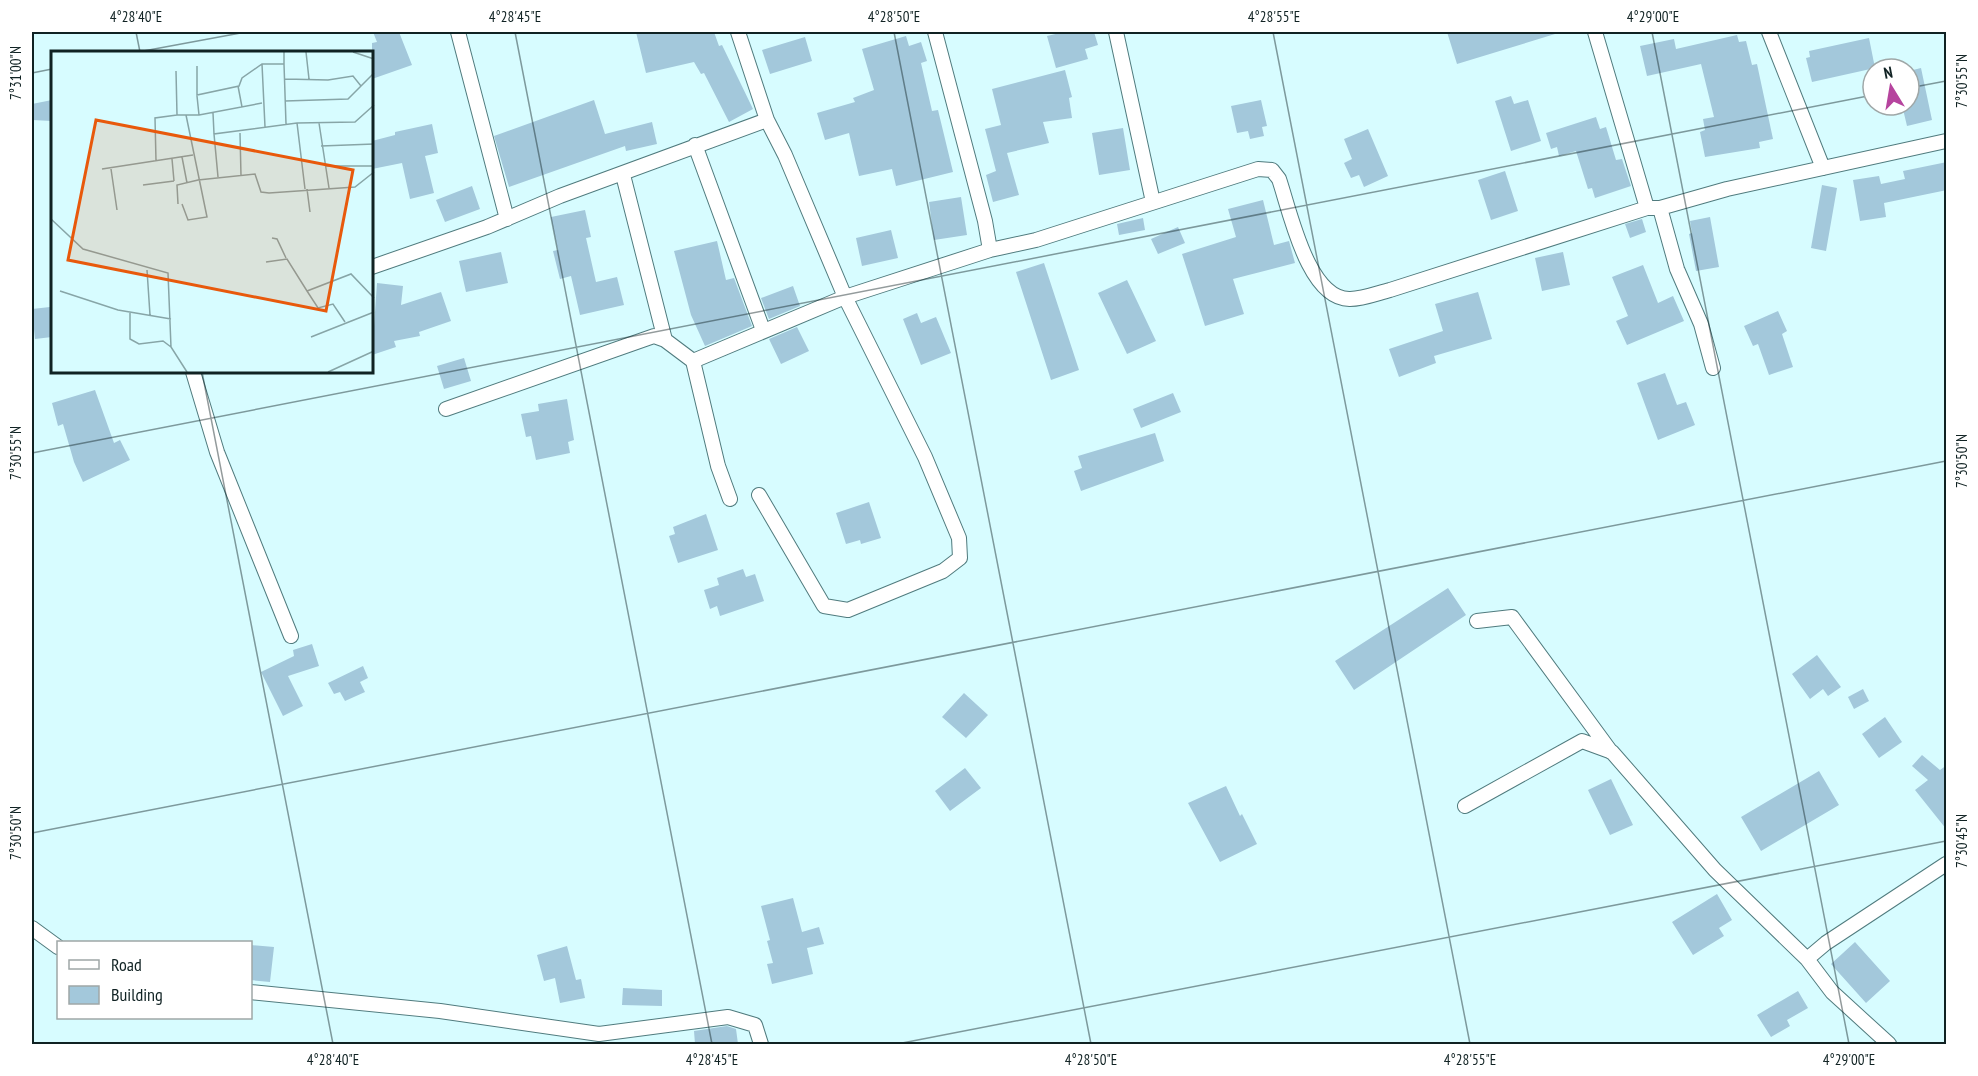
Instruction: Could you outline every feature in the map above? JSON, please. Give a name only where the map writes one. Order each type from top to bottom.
[{"type":"street","points":[[458,32],[507,219]]},
{"type":"street","points":[[738,32],[767,120],[785,155],[845,297],[925,457],[959,538],[960,558],[943,571],[848,610],[824,606],[759,495]]},
{"type":"street","points":[[935,32],[980,199],[990,250]]},
{"type":"street","points":[[1116,32],[1153,202]]},
{"type":"street","points":[[1595,32],[1604,53],[1653,208],[1701,324],[1713,368]]},
{"type":"street","points":[[1769,32],[1823,168]]},
{"type":"street","points":[[374,266],[507,219],[560,196],[623,175],[695,145],[767,120]]},
{"type":"street","points":[[693,361],[845,297],[990,250],[1036,240],[1258,169],[1272,170],[1279,179],[1309,267],[1329,293],[1349,299],[1390,290],[1653,208],[1727,189],[1947,141]]},
{"type":"street","points":[[695,145],[763,330]]},
{"type":"street","points":[[623,175],[665,340]]},
{"type":"street","points":[[446,409],[654,336],[665,340],[693,361],[718,466],[730,499]]},
{"type":"street","points":[[194,374],[217,452],[291,636]]},
{"type":"street","points":[[1478,621],[1512,617],[1612,752],[1715,870],[1807,959],[1832,993],[1889,1044]]},
{"type":"street","points":[[1466,806],[1582,741],[1612,752]]},
{"type":"street","points":[[1807,959],[1826,943],[1947,864]]},
{"type":"street","points":[[32,928],[57,946]]},
{"type":"street","points":[[252,992],[440,1011],[601,1039],[728,1017],[755,1025],[761,1044]]},
{"type":"building","points":[[373,32],[399,32],[412,65],[374,78],[372,43],[377,42]]},
{"type":"building","points":[[636,32],[714,32],[719,46],[722,45],[753,109],[729,122],[704,73],[701,74],[694,62],[646,73]]},
{"type":"building","points":[[1064,32],[1094,32],[1098,45],[1085,49],[1088,59],[1056,68],[1047,36]]},
{"type":"building","points":[[1447,32],[1554,32],[1555,34],[1457,64]]},
{"type":"building","points":[[1737,35],[1739,42],[1746,41],[1752,65],[1757,64],[1773,139],[1759,142],[1760,148],[1705,157],[1700,132],[1705,130],[1703,119],[1714,117],[1701,64],[1647,76],[1640,46],[1674,39],[1676,49]]},
{"type":"building","points":[[906,36],[909,46],[921,42],[927,61],[921,63],[932,111],[938,110],[953,172],[896,186],[892,169],[859,176],[849,133],[825,140],[817,113],[855,102],[853,98],[874,90],[862,49]]},
{"type":"building","points":[[805,37],[812,61],[770,74],[762,50]]},
{"type":"building","points":[[1869,38],[1873,57],[1861,57],[1861,71],[1812,82],[1806,58],[1810,57],[1809,51]]},
{"type":"building","points":[[1921,68],[1932,120],[1907,126],[1905,117],[1921,117]]},
{"type":"building","points":[[1065,70],[1072,97],[1069,98],[1072,118],[1043,122],[1049,143],[1007,153],[1019,195],[993,202],[986,175],[996,171],[985,129],[1001,125],[992,89]]},
{"type":"building","points":[[1511,96],[1514,104],[1528,100],[1541,141],[1511,151],[1495,101]]},
{"type":"building","points":[[51,100],[51,121],[32,120],[32,104]]},
{"type":"building","points":[[594,100],[605,134],[652,122],[657,144],[626,151],[625,146],[509,187],[494,136]]},
{"type":"building","points":[[1261,100],[1267,126],[1262,127],[1264,136],[1250,139],[1248,131],[1237,133],[1231,106]]},
{"type":"building","points":[[1596,117],[1600,129],[1606,127],[1616,160],[1622,159],[1631,186],[1595,198],[1592,188],[1588,189],[1576,151],[1559,156],[1557,147],[1551,149],[1546,133]]},
{"type":"building","points":[[432,124],[438,153],[425,156],[434,193],[410,199],[402,163],[374,169],[374,140],[395,135],[395,132]]},
{"type":"building","points":[[1123,128],[1130,170],[1099,175],[1092,133]]},
{"type":"building","points":[[1368,129],[1388,176],[1364,187],[1359,175],[1351,178],[1344,163],[1352,159],[1344,139]]},
{"type":"building","points":[[1947,162],[1947,190],[1884,203],[1886,217],[1860,221],[1853,180],[1879,176],[1881,184],[1905,179],[1903,171]]},
{"type":"building","points":[[1505,171],[1518,211],[1491,220],[1478,180]]},
{"type":"building","points":[[1822,185],[1837,188],[1826,251],[1811,248]]},
{"type":"building","points":[[472,186],[480,209],[445,222],[436,200]]},
{"type":"building","points":[[961,197],[967,235],[934,240],[929,202]]},
{"type":"building","points":[[1263,200],[1274,245],[1289,241],[1295,263],[1233,279],[1244,314],[1205,326],[1182,254],[1236,237],[1228,209]]},
{"type":"building","points":[[585,210],[591,237],[586,238],[596,282],[617,277],[624,305],[580,315],[571,276],[560,279],[553,251],[558,250],[551,217]]},
{"type":"building","points":[[1710,217],[1719,267],[1696,271],[1689,234],[1692,233],[1690,221]]},
{"type":"building","points":[[1143,218],[1145,230],[1119,235],[1117,224]]},
{"type":"building","points":[[1642,219],[1646,232],[1630,238],[1625,224]]},
{"type":"building","points":[[1178,227],[1185,243],[1158,254],[1151,239]]},
{"type":"building","points":[[891,230],[898,258],[862,266],[856,238]]},
{"type":"building","points":[[717,241],[726,280],[734,278],[752,326],[705,346],[691,315],[674,251]]},
{"type":"building","points":[[501,252],[508,283],[466,292],[459,261]]},
{"type":"building","points":[[1563,252],[1570,285],[1542,291],[1535,258]]},
{"type":"building","points":[[1044,263],[1079,370],[1051,380],[1016,272]]},
{"type":"building","points":[[1643,265],[1658,303],[1673,296],[1684,321],[1627,345],[1616,321],[1628,316],[1612,277]]},
{"type":"building","points":[[1127,280],[1156,341],[1127,354],[1098,293]]},
{"type":"building","points":[[377,283],[403,286],[401,305],[441,292],[451,321],[419,332],[420,336],[394,341],[396,347],[374,354]]},
{"type":"building","points":[[793,286],[800,306],[769,319],[761,298]]},
{"type":"building","points":[[1478,292],[1492,339],[1434,356],[1436,363],[1399,377],[1389,349],[1443,331],[1435,304]]},
{"type":"building","points":[[50,307],[51,337],[35,339],[32,309]]},
{"type":"building","points":[[1778,311],[1787,331],[1782,334],[1793,367],[1769,375],[1758,344],[1753,346],[1744,326]]},
{"type":"building","points":[[917,313],[921,323],[936,317],[951,353],[921,365],[903,319]]},
{"type":"building","points":[[797,327],[809,351],[781,364],[769,339]]},
{"type":"building","points":[[464,358],[471,381],[444,389],[437,366]]},
{"type":"building","points":[[1665,373],[1677,405],[1686,402],[1695,425],[1658,440],[1637,383]]},
{"type":"building","points":[[95,390],[114,443],[120,440],[130,460],[83,482],[74,462],[63,424],[58,426],[52,403]]},
{"type":"building","points":[[1173,393],[1181,412],[1141,428],[1133,409]]},
{"type":"building","points":[[567,399],[574,440],[568,442],[570,453],[536,460],[531,436],[526,437],[521,414],[539,411],[538,404]]},
{"type":"building","points":[[1155,433],[1164,461],[1081,491],[1074,471],[1082,468],[1078,456]]},
{"type":"building","points":[[869,502],[881,538],[861,544],[860,540],[846,544],[836,513]]},
{"type":"building","points":[[706,514],[718,550],[678,563],[669,536],[675,534],[673,527]]},
{"type":"building","points":[[743,569],[746,577],[755,574],[764,601],[720,616],[717,606],[710,609],[704,590],[719,585],[717,578]]},
{"type":"building","points":[[1448,588],[1466,615],[1354,690],[1335,661]]},
{"type":"building","points":[[312,644],[319,666],[288,676],[303,706],[283,716],[261,672],[294,656],[293,650]]},
{"type":"building","points":[[1817,655],[1841,687],[1828,696],[1823,689],[1810,699],[1792,674]]},
{"type":"building","points":[[363,666],[368,678],[360,682],[365,692],[345,701],[340,692],[334,694],[328,683]]},
{"type":"building","points":[[1863,689],[1869,701],[1854,709],[1848,697]]},
{"type":"building","points":[[964,693],[988,715],[966,738],[942,717]]},
{"type":"building","points":[[1885,717],[1902,742],[1879,758],[1862,734]]},
{"type":"building","points":[[1922,755],[1940,770],[1947,765],[1947,830],[1915,790],[1928,780],[1912,766]]},
{"type":"building","points":[[965,768],[981,788],[950,811],[935,791]]},
{"type":"building","points":[[1819,771],[1839,805],[1761,851],[1741,817]]},
{"type":"building","points":[[1611,779],[1633,825],[1610,835],[1588,790]]},
{"type":"building","points":[[1226,786],[1257,844],[1220,862],[1188,803]]},
{"type":"building","points":[[1717,894],[1732,920],[1719,928],[1724,936],[1693,955],[1672,922]]},
{"type":"building","points":[[793,898],[802,932],[819,927],[824,944],[807,948],[813,974],[772,984],[767,964],[773,963],[767,941],[770,940],[761,906]]},
{"type":"building","points":[[1855,942],[1890,981],[1866,1003],[1831,964]]},
{"type":"building","points":[[252,945],[274,947],[270,982],[252,980]]},
{"type":"building","points":[[567,946],[576,980],[581,979],[585,998],[560,1003],[555,978],[544,981],[537,955]]},
{"type":"building","points":[[623,988],[662,990],[662,1006],[622,1005]]},
{"type":"building","points":[[1798,991],[1808,1008],[1787,1020],[1790,1026],[1771,1037],[1757,1015]]},
{"type":"building","points":[[727,1026],[736,1029],[738,1044],[695,1044],[694,1031]]}]
